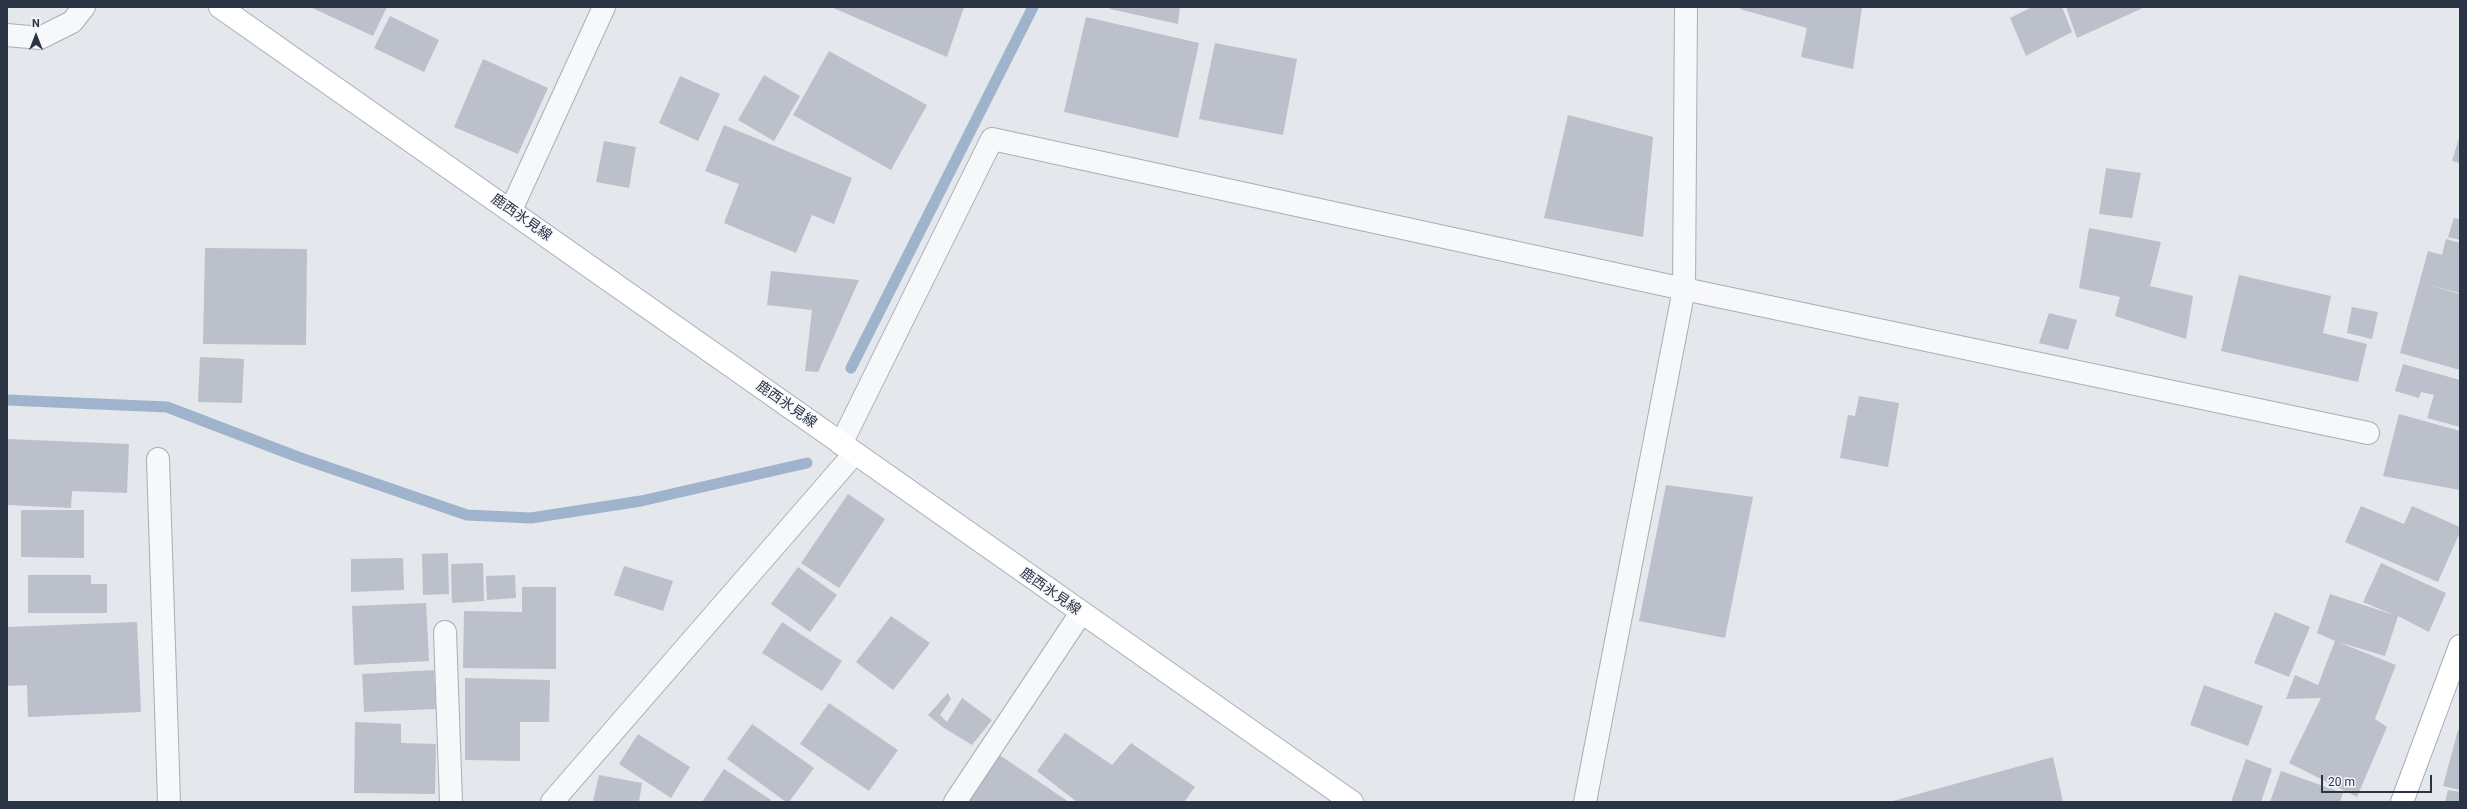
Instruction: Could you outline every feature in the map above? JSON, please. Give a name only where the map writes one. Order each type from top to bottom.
[{"type":"main road","name":"鹿西氷見線","points":[[220,7],[511,210],[847,449],[1352,802]]},
{"type":"main road","points":[[2402,802],[2460,646]]},
{"type":"street","points":[[7,35],[40,38],[72,22],[84,7]]},
{"type":"street","points":[[511,210],[604,7]]},
{"type":"street","points":[[1585,802],[1684,289],[1686,7]]},
{"type":"street","points":[[552,802],[847,449],[992,140],[1684,289],[2368,433]]},
{"type":"street","points":[[158,459],[168,802]]},
{"type":"street","points":[[954,802],[1081,613]]},
{"type":"street","points":[[445,632],[451,802]]},
{"type":"building","points":[[310,7],[387,7],[373,36]]},
{"type":"building","points":[[831,7],[964,7],[947,57]]},
{"type":"building","points":[[1110,7],[1180,7],[1178,24],[1110,9]]},
{"type":"building","points":[[1741,7],[1862,7],[1853,69],[1801,57],[1807,28],[1740,9]]},
{"type":"building","points":[[2032,7],[2062,7],[2072,32],[2026,56],[2010,18]]},
{"type":"building","points":[[2066,7],[2145,7],[2077,38]]},
{"type":"building","points":[[390,16],[439,40],[424,72],[374,48]]},
{"type":"building","points":[[1086,17],[1199,43],[1178,138],[1064,112]]},
{"type":"building","points":[[1215,43],[1297,59],[1283,135],[1199,119]]},
{"type":"building","points":[[829,51],[927,105],[891,170],[793,115]]},
{"type":"building","points":[[483,59],[548,88],[518,154],[454,127]]},
{"type":"building","points":[[764,75],[800,96],[774,141],[738,120]]},
{"type":"building","points":[[680,76],[720,94],[698,141],[659,123]]},
{"type":"building","points":[[1568,115],[1653,137],[1643,237],[1544,218]]},
{"type":"building","points":[[724,125],[852,178],[834,224],[812,215],[796,253],[724,223],[739,184],[705,171]]},
{"type":"building","points":[[2460,135],[2460,163],[2452,161]]},
{"type":"building","points":[[604,141],[636,147],[629,188],[596,182]]},
{"type":"building","points":[[2106,168],[2141,173],[2132,218],[2099,214]]},
{"type":"building","points":[[2454,218],[2460,219],[2460,240],[2448,237]]},
{"type":"building","points":[[2089,228],[2161,242],[2150,286],[2193,296],[2186,339],[2115,316],[2120,297],[2079,288]]},
{"type":"building","points":[[2446,239],[2460,243],[2460,293],[2425,284],[2460,294],[2460,370],[2400,353],[2428,251],[2442,255]]},
{"type":"building","points":[[205,248],[307,249],[306,345],[203,344]]},
{"type":"building","points":[[771,271],[859,280],[818,372],[805,371],[812,310],[767,305]]},
{"type":"building","points":[[2239,275],[2331,296],[2323,333],[2367,344],[2358,382],[2221,351]]},
{"type":"building","points":[[2352,307],[2378,312],[2372,339],[2347,333]]},
{"type":"building","points":[[2049,313],[2077,320],[2068,350],[2039,343]]},
{"type":"building","points":[[200,357],[244,359],[242,403],[198,402]]},
{"type":"building","points":[[2403,364],[2460,380],[2460,427],[2427,418],[2434,395],[2421,392],[2419,398],[2395,391]]},
{"type":"building","points":[[1859,396],[1899,403],[1888,467],[1840,458],[1848,415],[1855,416]]},
{"type":"building","points":[[2399,414],[2460,431],[2460,490],[2383,476]]},
{"type":"building","points":[[7,439],[129,444],[127,493],[72,491],[71,508],[7,505]]},
{"type":"building","points":[[1666,485],[1753,497],[1725,638],[1639,621]]},
{"type":"building","points":[[848,494],[885,519],[839,588],[801,563]]},
{"type":"building","points":[[2361,506],[2404,524],[2412,506],[2460,527],[2460,532],[2438,582],[2345,542]]},
{"type":"building","points":[[21,510],[84,510],[84,558],[21,557]]},
{"type":"building","points":[[448,553],[449,594],[423,595],[422,554]]},
{"type":"building","points":[[403,558],[404,590],[351,592],[351,559]]},
{"type":"building","points":[[483,563],[484,601],[452,603],[451,564]]},
{"type":"building","points":[[2381,563],[2446,593],[2429,632],[2398,616],[2385,656],[2338,642],[2396,665],[2375,719],[2387,727],[2357,797],[2289,763],[2321,698],[2286,699],[2295,675],[2318,685],[2335,641],[2317,633],[2330,594],[2394,615],[2363,602]]},
{"type":"building","points":[[624,566],[673,581],[663,611],[614,595]]},
{"type":"building","points":[[798,567],[837,595],[810,632],[771,604]]},
{"type":"building","points":[[28,575],[91,575],[91,584],[107,584],[107,613],[28,613]]},
{"type":"building","points":[[515,575],[516,598],[487,600],[486,576]]},
{"type":"building","points":[[522,587],[556,587],[556,669],[463,668],[464,611],[522,612]]},
{"type":"building","points":[[426,603],[429,661],[354,665],[352,606]]},
{"type":"building","points":[[2275,612],[2310,627],[2289,677],[2254,663]]},
{"type":"building","points":[[891,616],[930,643],[893,690],[856,662]]},
{"type":"building","points":[[137,622],[141,712],[28,717],[27,685],[7,686],[7,627]]},
{"type":"building","points":[[782,622],[842,661],[822,691],[762,653]]},
{"type":"building","points":[[434,670],[436,709],[364,712],[362,674]]},
{"type":"building","points":[[465,678],[550,680],[549,722],[520,722],[520,761],[465,760]]},
{"type":"building","points":[[2204,685],[2263,706],[2248,746],[2190,725]]},
{"type":"building","points":[[948,693],[951,699],[940,715],[947,722],[962,698],[992,720],[972,745],[944,728],[928,715]]},
{"type":"building","points":[[829,703],[898,750],[869,791],[800,744]]},
{"type":"building","points":[[355,722],[401,724],[401,743],[436,744],[435,794],[354,793]]},
{"type":"building","points":[[752,724],[814,768],[789,802],[786,802],[727,759]]},
{"type":"building","points":[[2458,730],[2460,731],[2460,790],[2443,786]]},
{"type":"building","points":[[1065,733],[1112,765],[1131,743],[1195,787],[1184,802],[1077,802],[1037,771]]},
{"type":"building","points":[[638,734],[690,767],[671,798],[619,764]]},
{"type":"building","points":[[998,754],[1069,802],[966,802]]},
{"type":"building","points":[[2053,757],[2063,802],[1889,802]]},
{"type":"building","points":[[2246,759],[2272,769],[2261,802],[2231,802]]},
{"type":"building","points":[[724,769],[771,800],[770,802],[702,802]]},
{"type":"building","points":[[2281,771],[2343,793],[2340,802],[2270,802]]},
{"type":"building","points":[[599,775],[642,783],[639,802],[593,801]]},
{"type":"building","points":[[2448,790],[2460,792],[2460,802],[2445,802]]},
{"type":"waterway","points":[[851,368],[1033,7]]},
{"type":"waterway","points":[[7,400],[167,407],[298,457],[467,515],[531,518],[641,501],[807,463]]}]
